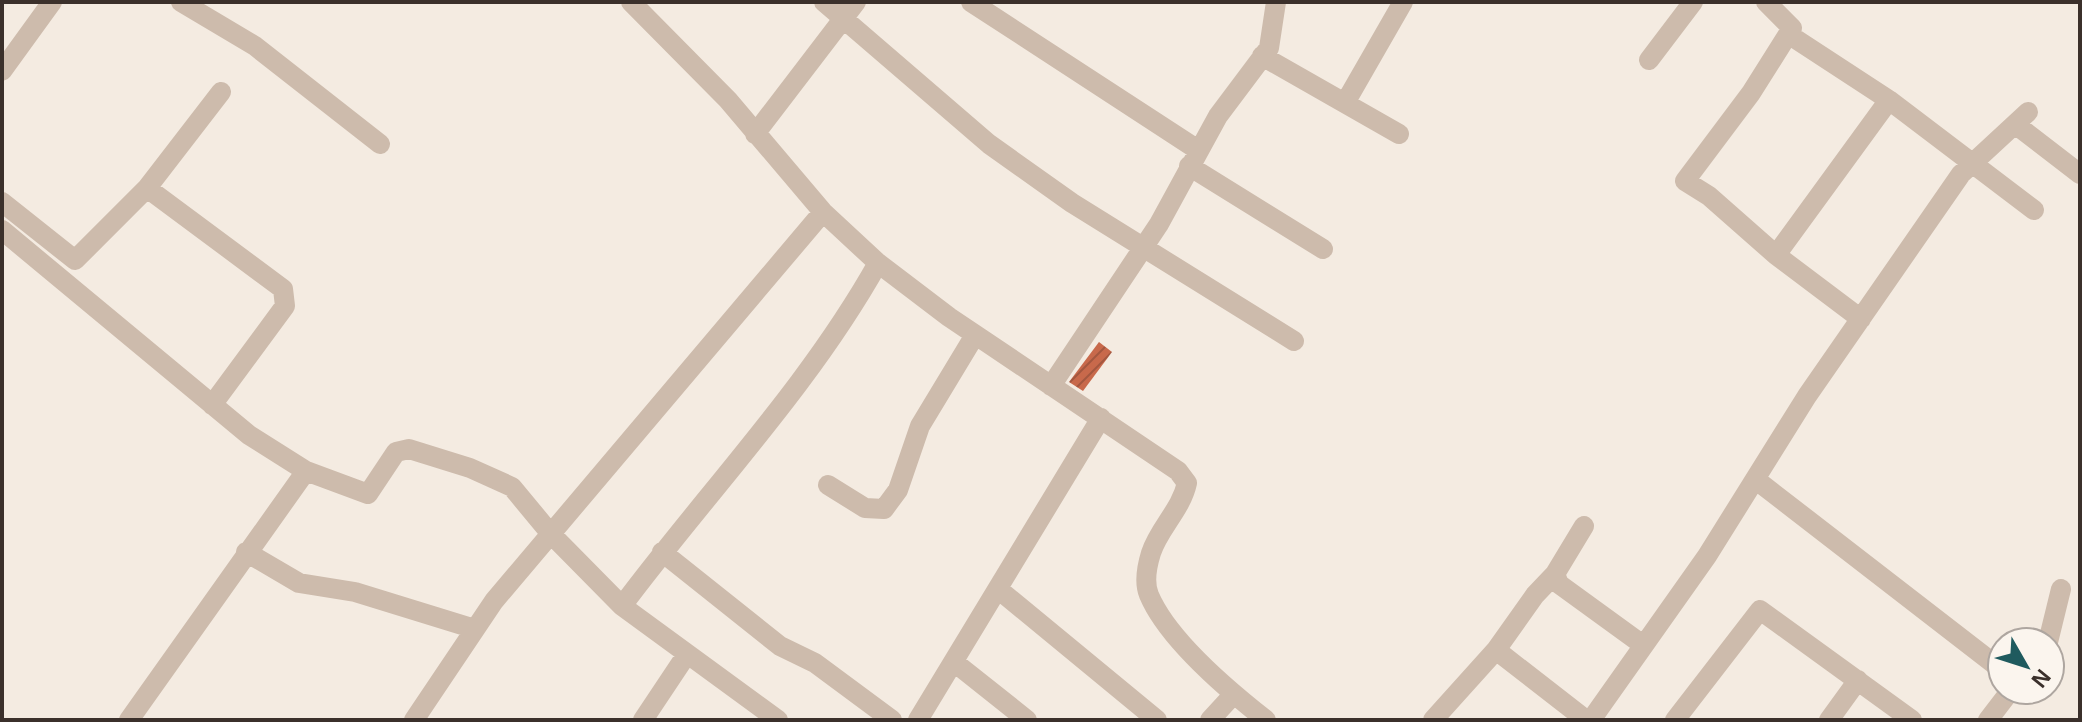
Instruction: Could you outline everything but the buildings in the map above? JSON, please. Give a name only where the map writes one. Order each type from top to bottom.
[{"type":"street","points":[[2,71],[52,2]]},
{"type":"street","points":[[181,2],[255,46],[380,144]]},
{"type":"street","points":[[631,2],[728,100],[823,212],[878,263],[975,335],[1178,471],[1187,483],[1183,500],[1152,550],[1146,575],[1148,594],[1177,636],[1233,695],[1266,720]]},
{"type":"street","points":[[824,2],[850,10],[989,144],[1142,248],[1294,341]]},
{"type":"street","points":[[971,2],[1323,249]]},
{"type":"street","points":[[1051,386],[1159,224],[1218,116],[1269,48],[1276,2]]},
{"type":"street","points":[[1345,103],[1403,2]]},
{"type":"street","points":[[1649,60],[1693,2]]},
{"type":"street","points":[[1766,2],[1792,28],[1751,93],[1685,181],[1709,196],[1776,255],[1861,319]]},
{"type":"street","points":[[755,134],[850,10]]},
{"type":"street","points":[[1788,34],[1889,100],[2034,210]]},
{"type":"street","points":[[1262,56],[1399,134]]},
{"type":"street","points":[[2,202],[75,260],[147,188],[221,92]]},
{"type":"street","points":[[1776,255],[1889,100]]},
{"type":"street","points":[[1496,650],[1588,720],[1707,556],[1861,319],[1961,174],[2022,118],[2080,174]]},
{"type":"street","points":[[147,188],[283,289],[285,306],[212,405]]},
{"type":"street","points":[[414,720],[475,629],[550,533],[596,484],[823,212]]},
{"type":"street","points":[[2,230],[249,435],[306,471],[368,494],[396,452],[409,449],[470,468],[512,487],[550,533],[622,606],[778,720]]},
{"type":"street","points":[[622,606],[662,552],[763,433],[856,302],[878,263]]},
{"type":"street","points":[[828,485],[865,508],[884,509],[898,490],[920,426],[975,335]]},
{"type":"street","points":[[918,720],[1101,418]]},
{"type":"street","points":[[129,720],[306,471]]},
{"type":"street","points":[[1755,479],[1986,658]]},
{"type":"street","points":[[1433,720],[1496,650],[1535,595],[1555,574],[1584,526]]},
{"type":"street","points":[[246,552],[299,583],[355,592],[475,629]]},
{"type":"street","points":[[662,552],[780,646],[815,663],[892,720]]},
{"type":"street","points":[[1555,574],[1559,584],[1643,645]]},
{"type":"street","points":[[998,589],[1157,720]]},
{"type":"street","points":[[2052,626],[2061,589]]},
{"type":"street","points":[[1675,720],[1760,610],[1912,720]]},
{"type":"street","points":[[643,720],[687,654]]},
{"type":"street","points":[[954,662],[1027,720]]},
{"type":"street","points":[[1829,720],[1858,680]]},
{"type":"street","points":[[1210,720],[1233,695]]}]
